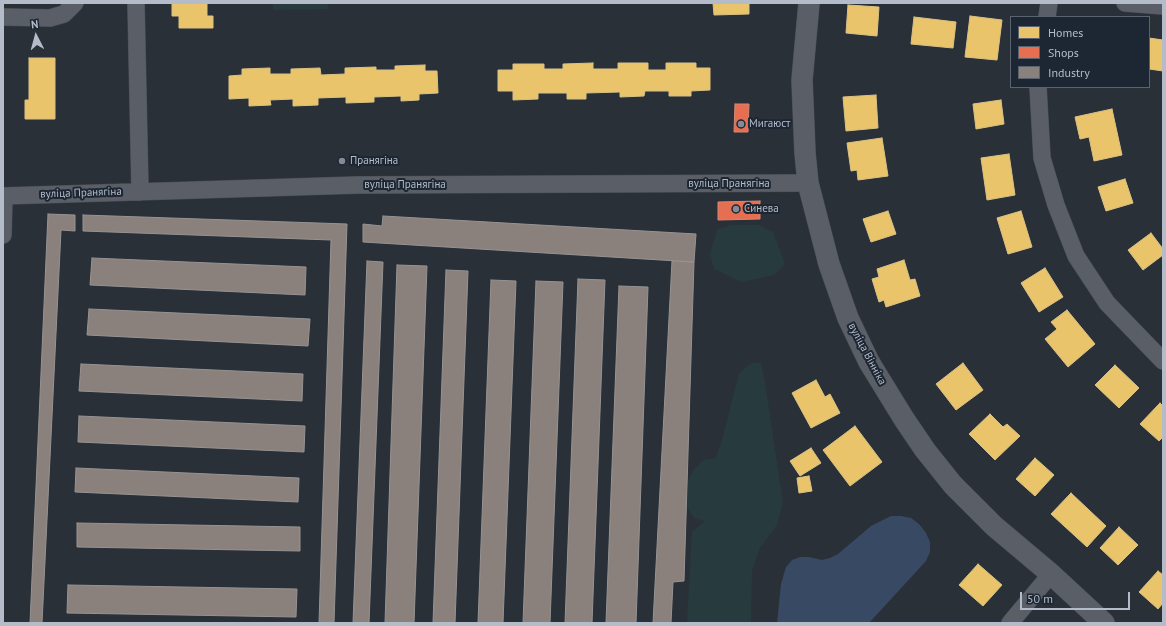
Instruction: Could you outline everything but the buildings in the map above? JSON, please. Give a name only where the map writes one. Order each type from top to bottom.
[{"type":"street","points":[[3,17],[50,18],[64,14],[75,3]]},
{"type":"street","points":[[136,3],[140,192]]},
{"type":"street","name":"вуліца Вінніка","points":[[809,3],[802,80],[805,153],[808,183],[829,264],[848,318],[869,362],[904,419],[925,450],[953,485],[994,526],[1051,574],[1104,623]]},
{"type":"street","points":[[1047,16],[1049,3]]},
{"type":"street","points":[[1125,3],[1163,6]]},
{"type":"street","points":[[1038,88],[1042,158],[1056,205],[1076,256],[1107,303],[1163,361]]},
{"type":"street","name":"вуліца Пранягіна","points":[[3,196],[358,185],[808,183]]},
{"type":"street","points":[[3,196],[3,235]]},
{"type":"street","points":[[1010,623],[1051,574]]},
{"type":"green space","points":[[273,3],[328,3],[328,9],[273,10]]},
{"type":"green space","points":[[730,225],[759,225],[773,232],[785,264],[774,275],[742,282],[714,269],[710,254],[717,230]]},
{"type":"green space","points":[[752,363],[761,363],[783,502],[777,525],[760,548],[752,571],[751,623],[687,623],[692,532],[705,521],[694,518],[687,506],[688,481],[693,471],[700,463],[706,459],[715,459],[721,444],[739,373]]},
{"type":"water","points":[[891,516],[911,518],[919,524],[926,533],[930,542],[930,552],[926,561],[869,623],[777,623],[781,584],[786,567],[792,560],[800,557],[809,557],[822,560],[830,558],[838,554],[871,526]]},
{"type":"place","name":"Мигаюст","points":[[741,124]]},
{"type":"place","name":"Пранягіна","points":[[342,161]]},
{"type":"place","name":"Синева","points":[[736,209]]}]
